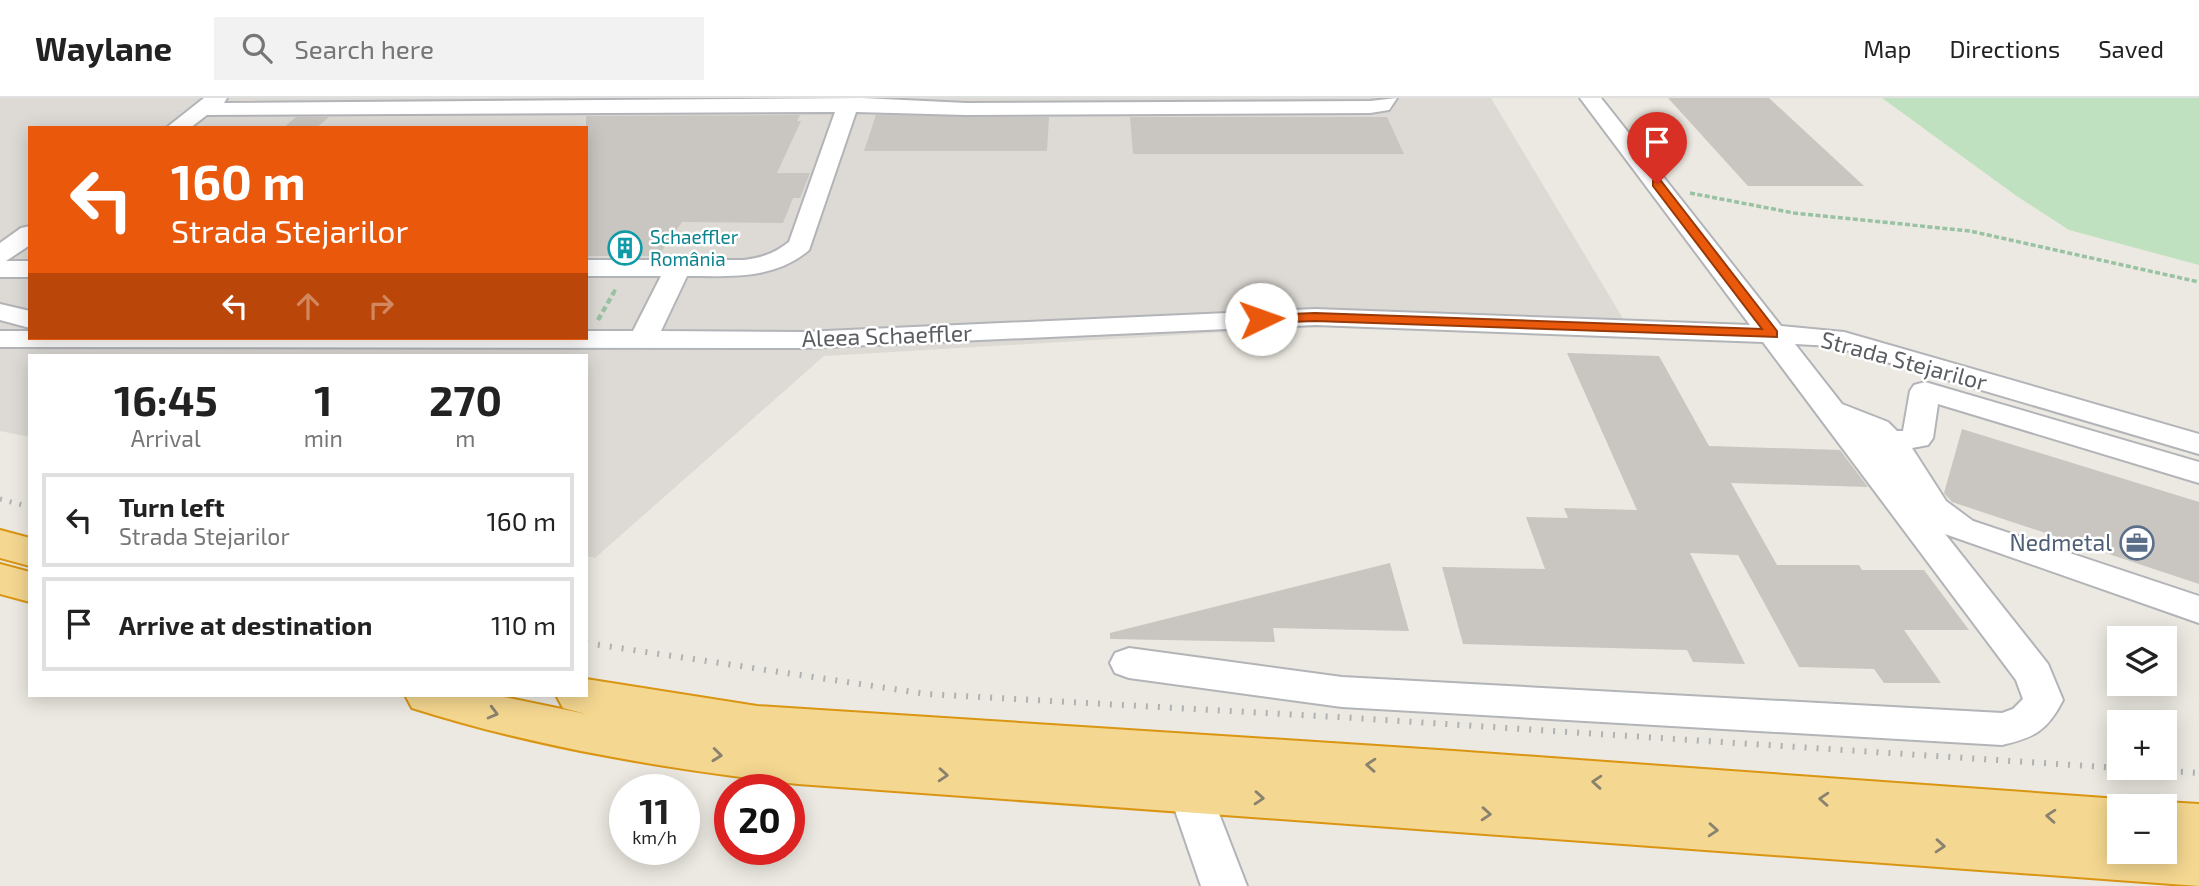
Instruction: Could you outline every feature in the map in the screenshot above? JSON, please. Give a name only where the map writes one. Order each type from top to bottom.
[{"type":"highway","points":[[0,544],[28,551]]},
{"type":"highway","points":[[0,579],[28,586]]},
{"type":"highway","points":[[435,697],[536,724],[683,751],[798,764],[2199,864]]},
{"type":"highway","points":[[588,697],[640,708],[757,725],[1454,771],[2107,820]]},
{"type":"highway","points":[[2177,825],[2199,826]]},
{"type":"street","points":[[179,126],[209,104],[850,102],[1370,107],[1382,106],[1387,98]]},
{"type":"street","points":[[1129,663],[1342,692],[2002,729],[2026,724],[2043,700],[2034,675],[1590,98]]},
{"type":"street","points":[[588,268],[766,266],[785,258],[800,245],[850,102]]},
{"type":"street","points":[[0,255],[28,234]]},
{"type":"street","points":[[643,339],[678,268]]},
{"type":"street","points":[[0,269],[28,269]]},
{"type":"street","points":[[0,312],[28,319]]},
{"type":"street","name":"Aleea Schaeffler","points":[[588,339],[804,340],[1315,317],[1772,334]]},
{"type":"street","name":"Strada Stejarilor","points":[[1772,334],[1834,338],[2199,444]]},
{"type":"street","name":"Aleea Schaeffler","points":[[0,340],[28,339]]},
{"type":"street","points":[[1890,442],[1917,439],[1925,391],[2199,473]]},
{"type":"street","points":[[1832,410],[1877,429],[1890,442],[1934,509],[1961,529],[2199,610]]},
{"type":"street","points":[[1191,793],[1224,886]]},
{"type":"path","points":[[1657,184],[1703,197],[1794,211],[1975,232],[2122,268],[2199,282]]},
{"type":"path","points":[[588,339],[621,278],[618,268]]},
{"type":"shaded area","points":[[0,98],[1491,98],[1625,322],[1316,327],[824,356],[595,558],[588,556],[588,354],[28,354],[28,437],[0,431]]},
{"type":"green space","points":[[1882,98],[2199,98],[2199,265],[2069,230],[2018,197]]},
{"type":"building","points":[[1668,98],[1769,98],[1864,186],[1748,186]]},
{"type":"building","points":[[800,115],[797,121],[801,121],[777,173],[810,173],[800,198],[793,198],[783,223],[682,222],[658,256],[588,256],[586,116]]},
{"type":"building","points":[[876,115],[1049,117],[1047,151],[864,151]]},
{"type":"building","points":[[296,117],[329,117],[318,126],[285,126]]},
{"type":"building","points":[[1130,117],[1387,117],[1404,154],[1133,154]]},
{"type":"building","points":[[1567,353],[1659,356],[1709,446],[1840,450],[1868,487],[1731,483],[1777,565],[1859,565],[1862,570],[1924,570],[1969,630],[1904,630],[1941,683],[1884,683],[1874,669],[1799,667],[1738,555],[1690,553],[1745,664],[1693,662],[1687,650],[1463,644],[1442,567],[1545,569],[1526,517],[1568,518],[1564,508],[1637,510]]},
{"type":"building","name":"Nedmetal","points":[[1962,429],[2199,502],[2199,584],[1952,502],[1944,493]]},
{"type":"building","points":[[1390,563],[1409,631],[1273,628],[1275,642],[1110,639],[1110,633]]},
{"type":"railway","points":[[0,499],[28,506]]},
{"type":"railway","points":[[588,643],[927,694],[1354,718],[2107,767]]},
{"type":"railway","points":[[2177,772],[2199,773]]},
{"type":"place","name":"Schaeffler România","points":[[625,248]]},
{"type":"place","name":"Nedmetal","points":[[2137,543]]},
{"type":"route","points":[[1261,319],[1315,317],[1772,334],[1657,184]]}]
